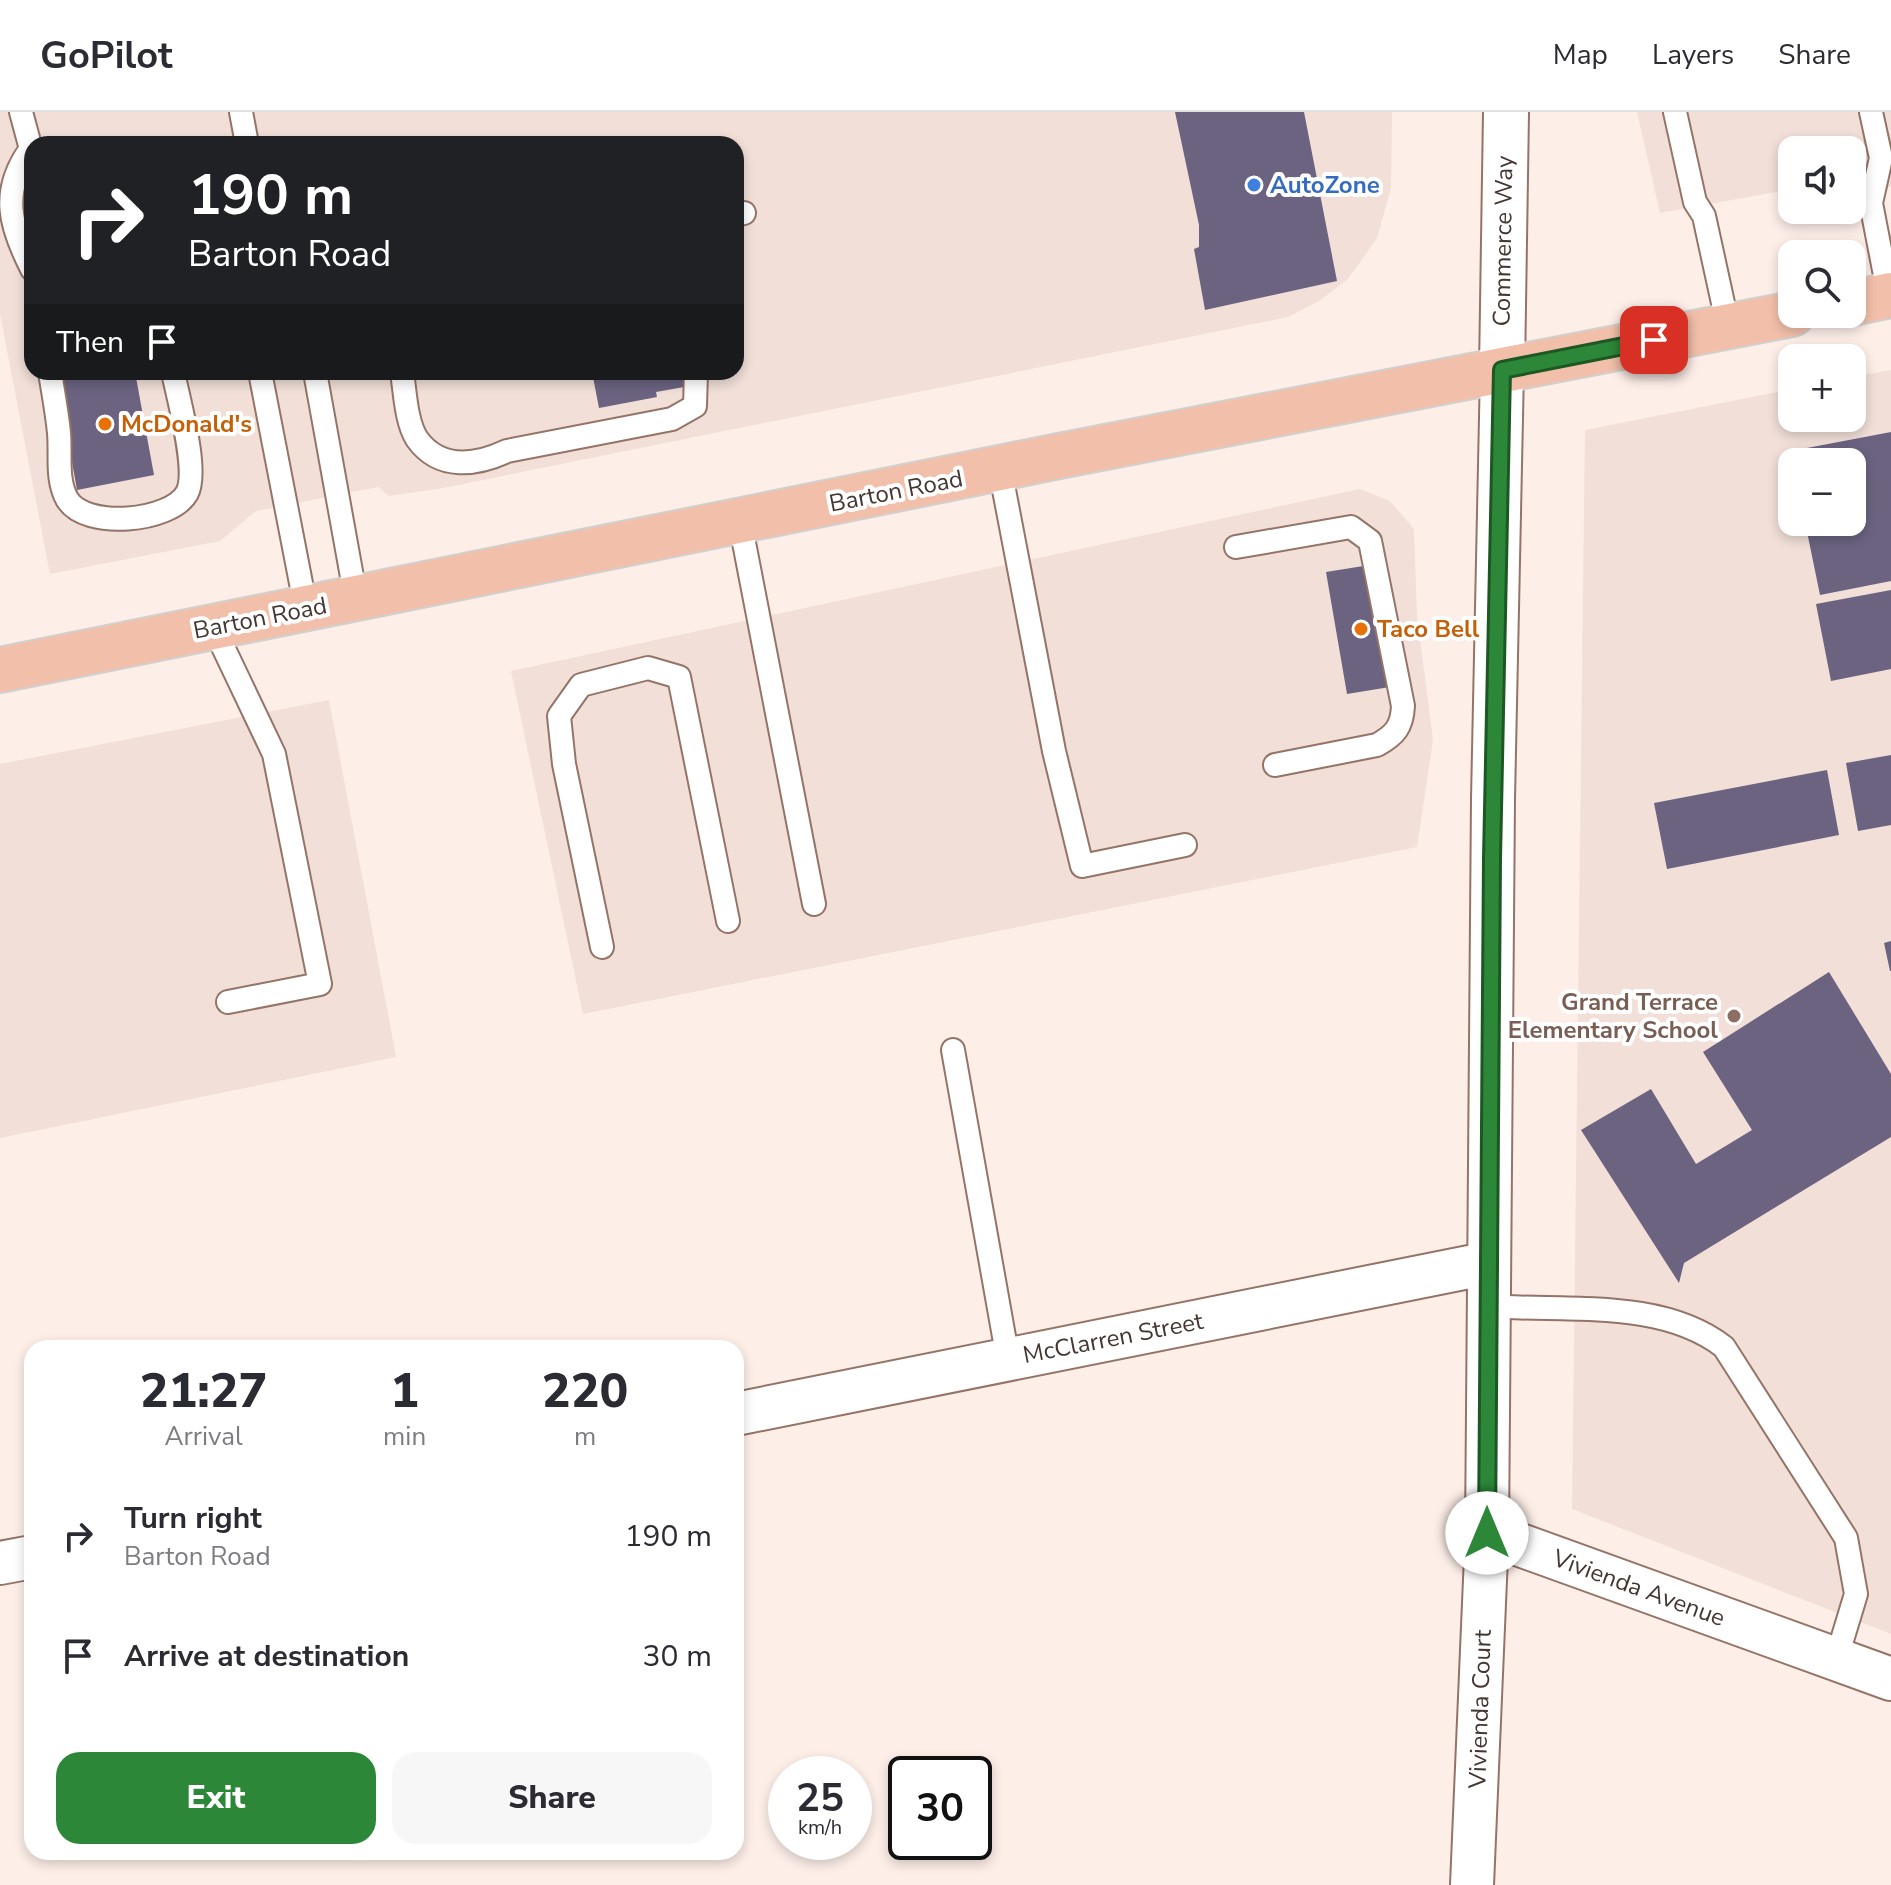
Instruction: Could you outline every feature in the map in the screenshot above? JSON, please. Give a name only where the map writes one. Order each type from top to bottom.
[{"type":"main road","name":"Barton Road","points":[[0,670],[1778,317]]},
{"type":"street","name":"Commerce Way","points":[[1502,370],[1506,112]]},
{"type":"street","points":[[1487,1533],[1502,370]]},
{"type":"street","name":"McClarren Street","points":[[744,1412],[1489,1263]]},
{"type":"street","name":"Vivienda Avenue","points":[[1487,1533],[1891,1679]]},
{"type":"street","name":"Vivienda Court","points":[[1472,1885],[1487,1533]]},
{"type":"street","points":[[0,1563],[24,1558]]},
{"type":"lane","points":[[21,112],[27,136]]},
{"type":"lane","points":[[241,112],[246,136]]},
{"type":"lane","points":[[1675,112],[1695,202],[1704,216],[1728,326]]},
{"type":"lane","points":[[1871,112],[1881,158],[1871,203],[1877,298]]},
{"type":"lane","points":[[24,159],[16,167],[7,197],[17,240],[24,254]]},
{"type":"lane","points":[[51,380],[61,478],[67,500],[81,513],[104,519],[147,515],[175,507],[188,491],[191,468],[174,380]]},
{"type":"lane","points":[[262,380],[306,609]]},
{"type":"lane","points":[[316,380],[356,599]]},
{"type":"lane","points":[[404,380],[416,438],[434,455],[456,464],[482,463],[507,451],[672,419],[695,406],[696,380]]},
{"type":"lane","points":[[1000,469],[1054,751],[1082,866],[1185,845]]},
{"type":"lane","points":[[740,522],[814,904]]},
{"type":"lane","points":[[1236,547],[1351,527],[1370,541],[1403,706],[1402,723],[1391,738],[1377,745],[1275,765]]},
{"type":"lane","points":[[214,628],[274,754],[320,984],[228,1002]]},
{"type":"lane","points":[[602,947],[564,764],[559,716],[581,685],[613,675],[648,668],[679,677],[728,921]]},
{"type":"lane","points":[[953,1050],[1008,1359]]},
{"type":"lane","points":[[1489,1306],[1622,1312],[1680,1323],[1707,1334],[1724,1347],[1846,1538],[1856,1594],[1836,1660]]},
{"type":"shaded area","points":[[0,112],[1392,112],[1391,188],[1377,238],[1348,279],[1319,301],[1288,317],[443,488],[389,496],[378,487],[256,511],[220,541],[50,574],[0,314]]},
{"type":"shaded area","points":[[1637,112],[1891,112],[1891,187],[1866,186],[1866,136],[1778,136],[1778,192],[1660,213]]},
{"type":"shaded area","name":"Grand Terrace Elementary School","points":[[1891,370],[1891,1634],[1572,1509],[1585,430],[1778,392],[1778,432],[1866,432],[1866,374]]},
{"type":"shaded area","points":[[1360,489],[1390,501],[1414,529],[1417,616],[1433,740],[1417,847],[583,1014],[511,671]]},
{"type":"shaded area","points":[[329,700],[396,1057],[0,1138],[0,764]]},
{"type":"building","name":"AutoZone","points":[[1175,112],[1304,112],[1337,281],[1205,310],[1194,249],[1199,247],[1199,225]]},
{"type":"building","name":"McDonald's","points":[[57,380],[136,380],[154,475],[77,490]]},
{"type":"building","points":[[594,380],[683,380],[684,387],[656,392],[657,397],[599,408]]},
{"type":"building","points":[[1891,432],[1891,581],[1820,595],[1808,536],[1866,536],[1866,448],[1807,448]]},
{"type":"building","name":"Taco Bell","points":[[1376,564],[1396,686],[1347,694],[1326,572]]},
{"type":"building","points":[[1891,590],[1891,669],[1831,681],[1816,604]]},
{"type":"building","points":[[1891,755],[1891,825],[1858,831],[1846,763]]},
{"type":"building","points":[[1827,770],[1839,835],[1667,869],[1654,803]]},
{"type":"building","points":[[1891,941],[1891,971],[1890,971],[1884,943]]},
{"type":"building","points":[[1829,972],[1891,1074],[1891,1137],[1684,1263],[1679,1283],[1581,1130],[1651,1089],[1696,1164],[1752,1130],[1703,1052]]},
{"type":"place","name":"AutoZone","points":[[1254,185]]},
{"type":"place","name":"McDonald's","points":[[105,424]]},
{"type":"place","name":"Taco Bell","points":[[1361,629]]},
{"type":"place","name":"Grand Terrace Elementary School","points":[[1734,1016]]},
{"type":"route","points":[[1487,1533],[1492,859],[1502,370],[1654,340]]}]
